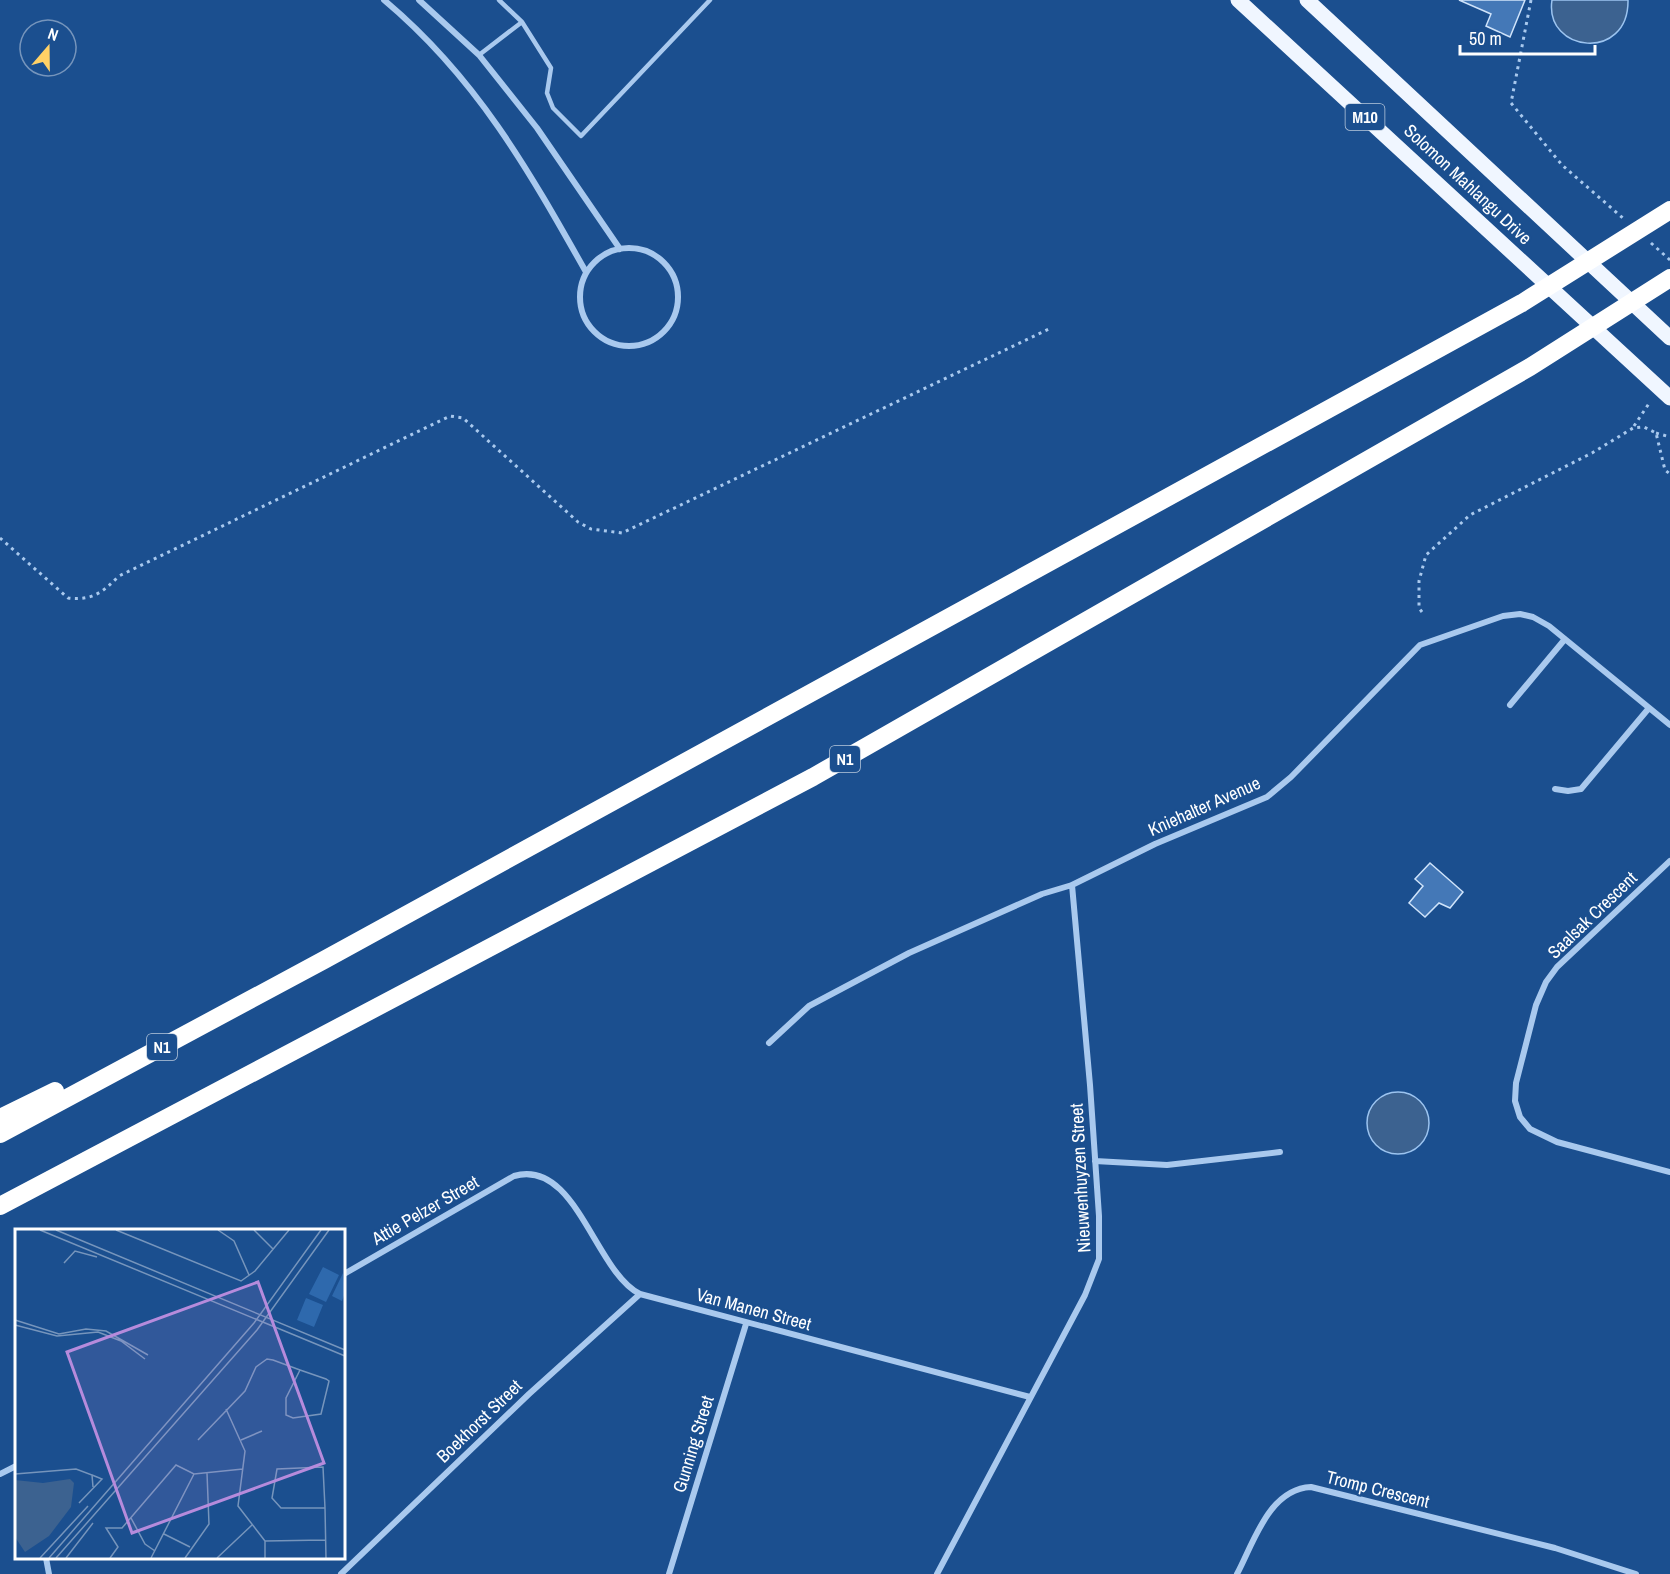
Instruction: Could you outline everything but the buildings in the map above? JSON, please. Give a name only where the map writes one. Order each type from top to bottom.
[{"type":"highway","name":"N1","points":[[0,1134],[324,960],[1512,309],[1670,210]]},
{"type":"highway","name":"N1","points":[[0,1206],[813,777],[1530,367],[1670,278]]},
{"type":"highway","points":[[0,1118],[324,960]]},
{"type":"main road","name":"Solomon Mahlangu Drive","points":[[1238,0],[1664,393]]},
{"type":"main road","name":"Solomon Mahlangu Drive","points":[[1307,0],[1670,338]]},
{"type":"street","points":[[384,0],[453,65],[494,118],[534,180],[586,272]]},
{"type":"street","points":[[419,0],[479,55],[537,128],[620,249]]},
{"type":"street","points":[[620,249],[648,251],[661,259],[677,282],[680,299],[676,316],[667,330],[653,341],[637,347],[620,346],[604,340],[592,330],[583,316],[580,300],[586,272],[606,253],[620,249]]},
{"type":"street","name":"Kniehalter Avenue","points":[[769,1043],[809,1006],[909,953],[1042,894],[1072,885],[1155,844],[1267,797],[1291,777],[1420,645],[1473,625],[1520,614],[1533,617],[1565,639],[1670,725]]},
{"type":"street","points":[[1510,705],[1565,639]]},
{"type":"street","points":[[1555,789],[1568,791],[1581,789],[1649,708]]},
{"type":"street","name":"Saalsak Crescent","points":[[1670,861],[1557,968],[1546,982],[1536,1005],[1516,1083],[1515,1101],[1520,1117],[1539,1135],[1670,1172]]},
{"type":"street","name":"Nieuwenhuyzen Street","points":[[937,1574],[1094,1276],[1099,1259],[1095,1161],[1072,885]]},
{"type":"street","points":[[1095,1161],[1167,1165],[1280,1152]]},
{"type":"street","name":"Van Manen Street","points":[[523,1174],[535,1174],[562,1189],[623,1282],[640,1294],[746,1324],[1030,1397]]},
{"type":"street","name":"Attie Pelzer Street","points":[[345,1273],[514,1176],[523,1174]]},
{"type":"street","name":"Boekhorst Street","points":[[341,1574],[529,1394],[640,1294]]},
{"type":"street","name":"Gunning Street","points":[[669,1574],[746,1324]]},
{"type":"street","points":[[0,1474],[15,1466]]},
{"type":"street","name":"Tromp Crescent","points":[[1237,1574],[1274,1504],[1290,1491],[1301,1487],[1311,1487],[1555,1548],[1636,1574]]},
{"type":"street","points":[[46,1559],[49,1574]]},
{"type":"lane","points":[[499,0],[522,22],[551,68],[547,93],[554,108],[581,136],[710,0]]},
{"type":"lane","points":[[479,55],[522,22]]},
{"type":"path","points":[[1531,0],[1512,103],[1562,165],[1625,220]]},
{"type":"path","points":[[1643,236],[1670,260]]},
{"type":"path","points":[[0,538],[68,598],[83,600],[102,593],[119,576],[450,416],[464,418],[578,522],[591,529],[622,533],[1052,328]]},
{"type":"path","points":[[1422,612],[1419,608],[1418,595],[1426,555],[1470,514],[1592,453],[1633,428],[1640,420],[1655,390],[1664,393]]},
{"type":"path","points":[[1633,428],[1644,427],[1670,437]]},
{"type":"path","points":[[1656,433],[1665,470],[1670,474]]},
{"type":"water","points":[[1552,0],[1628,0],[1625,20],[1615,34],[1602,41],[1587,43],[1573,40],[1561,31],[1553,18]]},
{"type":"water","points":[[1392,1092],[1404,1092],[1420,1101],[1427,1111],[1429,1123],[1427,1135],[1420,1145],[1404,1154],[1392,1154],[1381,1149],[1372,1140],[1367,1129],[1367,1117],[1372,1106],[1381,1097]]}]
